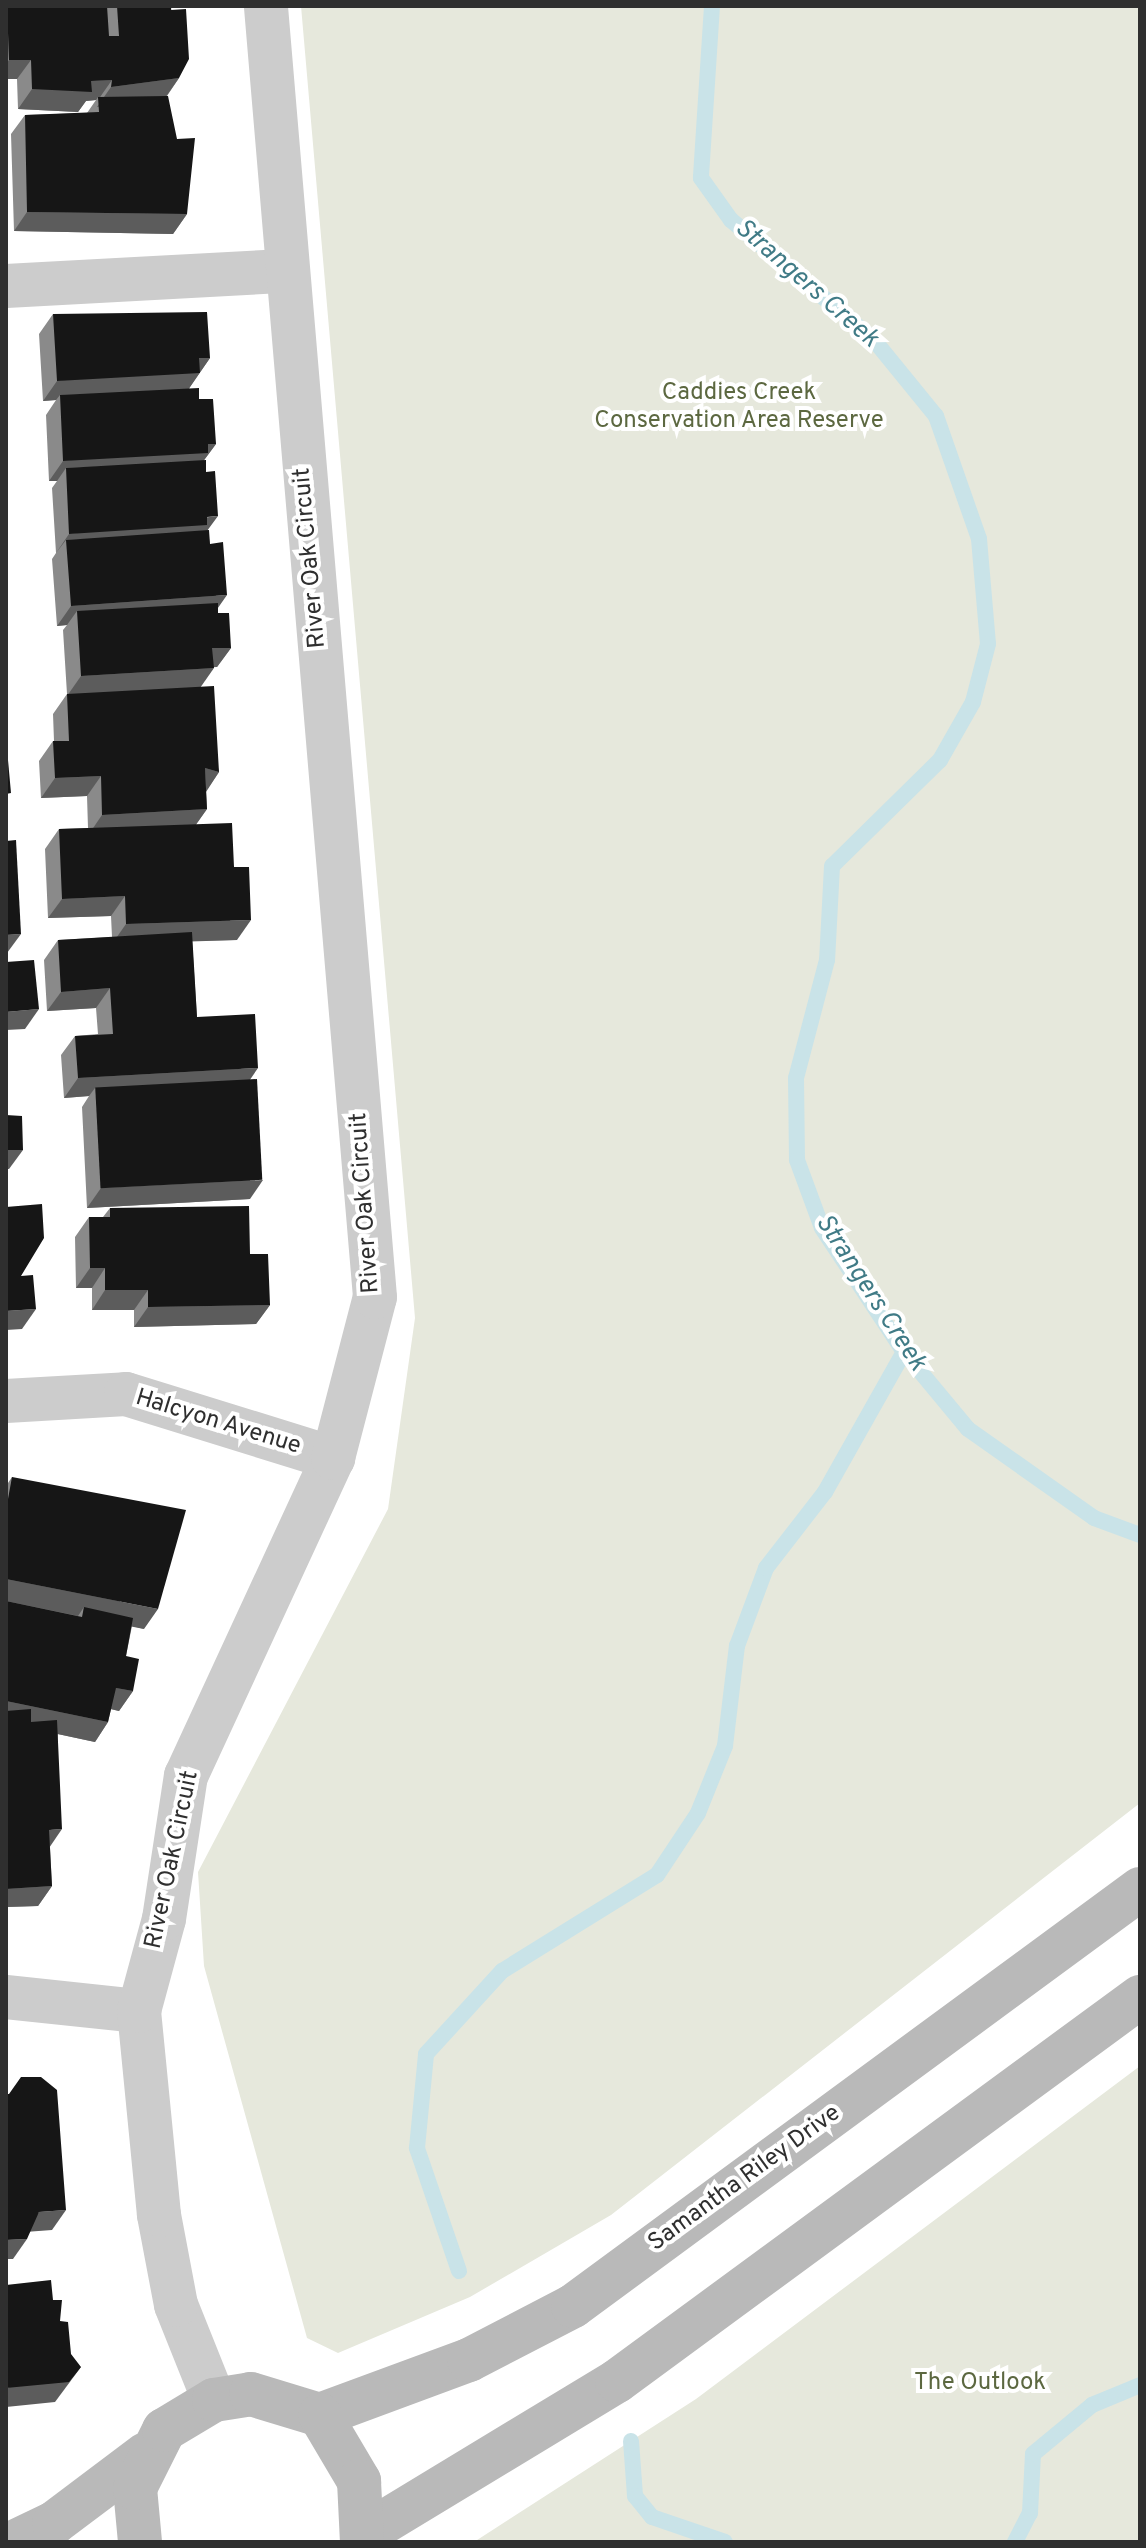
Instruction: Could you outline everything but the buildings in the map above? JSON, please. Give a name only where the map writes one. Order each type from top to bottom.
[{"type":"main road","name":"Samantha Riley Drive","points":[[320,2415],[469,2360],[573,2306],[1140,1889]]},
{"type":"main road","points":[[14,2542],[54,2523],[146,2454],[187,2411],[214,2400],[251,2394],[320,2415],[359,2481],[364,2537],[502,2447],[617,2381],[1140,1997]]},
{"type":"main road","points":[[140,2542],[135,2488],[146,2454]]},
{"type":"street","name":"River Oak Circuit","points":[[214,2400],[176,2305],[159,2215],[139,2011],[164,1919],[186,1776],[333,1458],[375,1297],[266,6]]},
{"type":"street","points":[[6,286],[286,271]]},
{"type":"street","name":"Halcyon Avenue","points":[[6,1401],[126,1394],[333,1458]]},
{"type":"street","points":[[6,1997],[139,2011]]},
{"type":"green space","name":"Caddies Creek Conservation Area Reserve","points":[[301,6],[1140,6],[1140,1803],[611,2215],[470,2297],[338,2353],[307,2338],[204,1966],[198,1872],[388,1509],[415,1318]]},
{"type":"green space","name":"The Outlook","points":[[1140,2066],[1140,2542],[474,2542],[696,2399]]},
{"type":"waterway","name":"Strangers Creek","points":[[712,6],[701,178],[731,220],[874,340],[936,416],[979,539],[988,644],[973,702],[940,760],[832,866],[827,960],[796,1078],[797,1160],[822,1228],[904,1352],[968,1429],[1094,1518],[1140,1535]]},
{"type":"waterway","points":[[459,2271],[417,2148],[426,2054],[502,1971],[657,1875],[698,1813],[725,1746],[737,1646],[766,1568],[825,1492],[904,1352]]},
{"type":"waterway","points":[[1015,2542],[1030,2513],[1033,2454],[1092,2405],[1140,2385]]},
{"type":"waterway","points":[[631,2441],[635,2496],[652,2517],[725,2542]]}]
